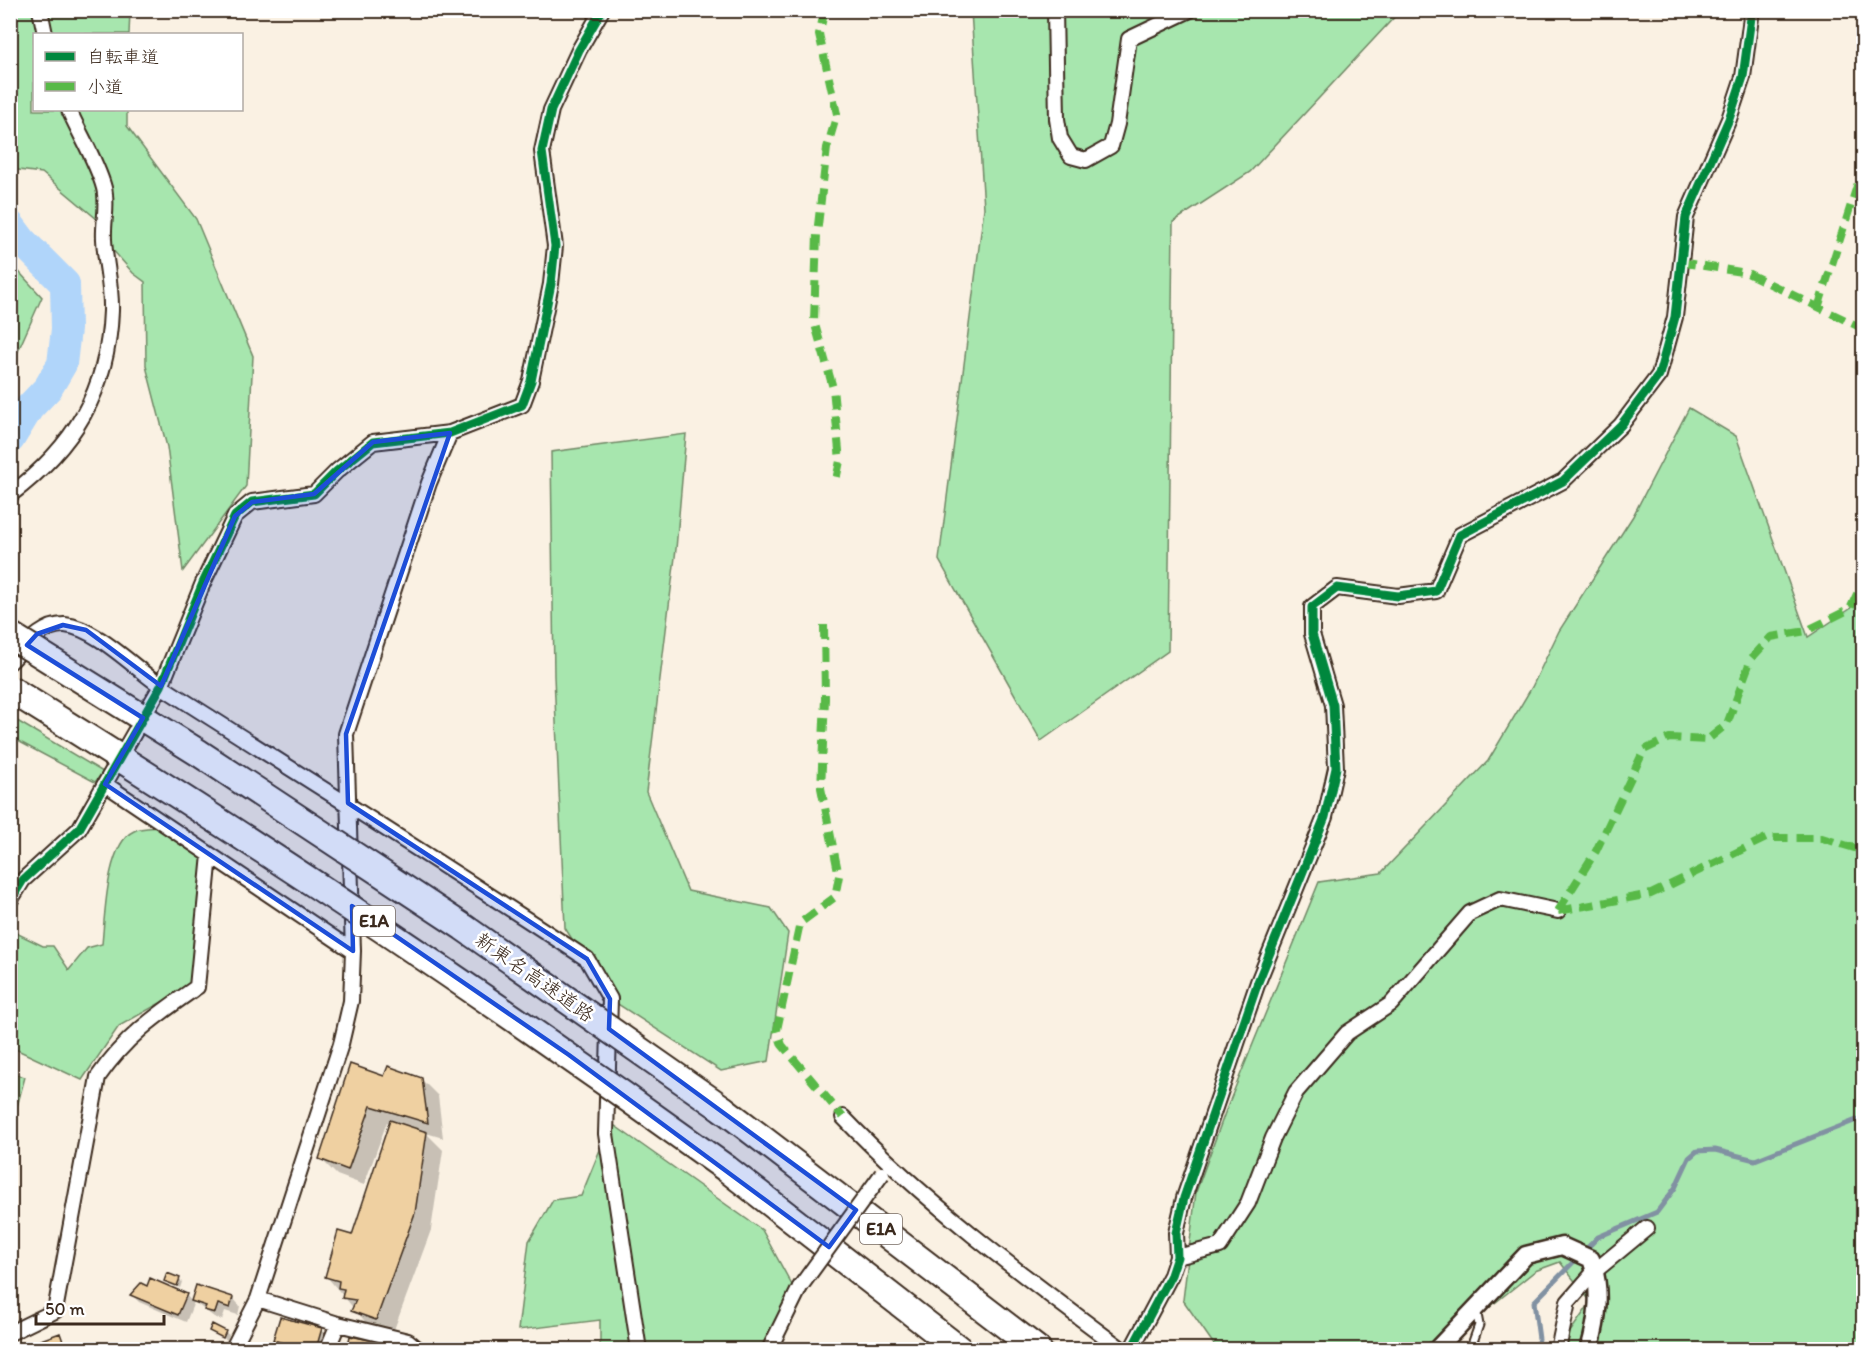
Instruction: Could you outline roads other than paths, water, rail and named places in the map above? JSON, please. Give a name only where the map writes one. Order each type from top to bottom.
[{"type":"highway","name":"新東名高速道路","points":[[10,635],[199,753],[463,927],[723,1109],[1038,1350]]},
{"type":"highway","name":"E1A","points":[[10,689],[170,788],[367,917],[569,1055],[727,1169],[960,1350]]},
{"type":"street","points":[[40,10],[45,33]]},
{"type":"street","points":[[10,901],[23,880],[79,829],[161,686],[203,583],[235,516],[252,502],[314,494],[337,471],[373,442],[450,433],[522,405],[531,381],[551,284],[555,246],[542,152],[551,110],[579,50],[602,10]]},
{"type":"street","points":[[1055,10],[1057,119],[1060,138],[1071,156],[1086,160],[1111,146],[1117,124],[1129,39],[1190,10]]},
{"type":"street","points":[[1131,1350],[1171,1275],[1177,1257],[1176,1233],[1184,1198],[1258,982],[1325,817],[1336,768],[1332,705],[1312,634],[1312,607],[1337,588],[1398,596],[1436,591],[1460,536],[1563,481],[1621,425],[1659,375],[1675,317],[1686,217],[1729,119],[1740,87],[1752,10]]},
{"type":"street","points":[[10,495],[38,474],[81,421],[93,400],[108,353],[111,310],[104,240],[105,190],[69,111]]},
{"type":"street","points":[[232,1350],[258,1299],[341,1044],[351,1001],[353,951],[346,734],[429,483],[450,433]]},
{"type":"street","points":[[10,662],[37,634],[63,625],[86,630],[161,686],[587,959],[610,999],[606,1134],[639,1350]]},
{"type":"street","points":[[105,784],[353,951]]},
{"type":"street","points":[[10,1333],[55,1311],[98,1077],[116,1051],[143,1024],[197,987],[210,855]]},
{"type":"street","points":[[1177,1257],[1220,1246],[1248,1203],[1273,1138],[1296,1092],[1347,1033],[1390,1004],[1470,913],[1500,899],[1558,911]]},
{"type":"street","points":[[843,1117],[885,1169],[1123,1350]]},
{"type":"street","points":[[769,1350],[800,1287],[885,1169]]},
{"type":"street","points":[[1557,1350],[1568,1302],[1593,1265],[1647,1228]]},
{"type":"street","points":[[1436,1350],[1527,1255],[1562,1246],[1593,1265],[1598,1292],[1596,1326],[1589,1350]]},
{"type":"street","points":[[258,1299],[338,1324],[408,1341],[419,1350]]},
{"type":"street","points":[[327,1350],[338,1324]]},
{"type":"lane","points":[[1470,1350],[1479,1325],[1476,1307]]},
{"type":"waterway","points":[[10,225],[22,241],[65,284],[66,329],[62,364],[48,388],[29,408],[10,439]]},
{"type":"waterway","points":[[1535,1350],[1539,1339],[1534,1302],[1598,1237],[1657,1212],[1675,1188],[1689,1158],[1697,1151],[1715,1150],[1755,1160],[1864,1117]]}]
